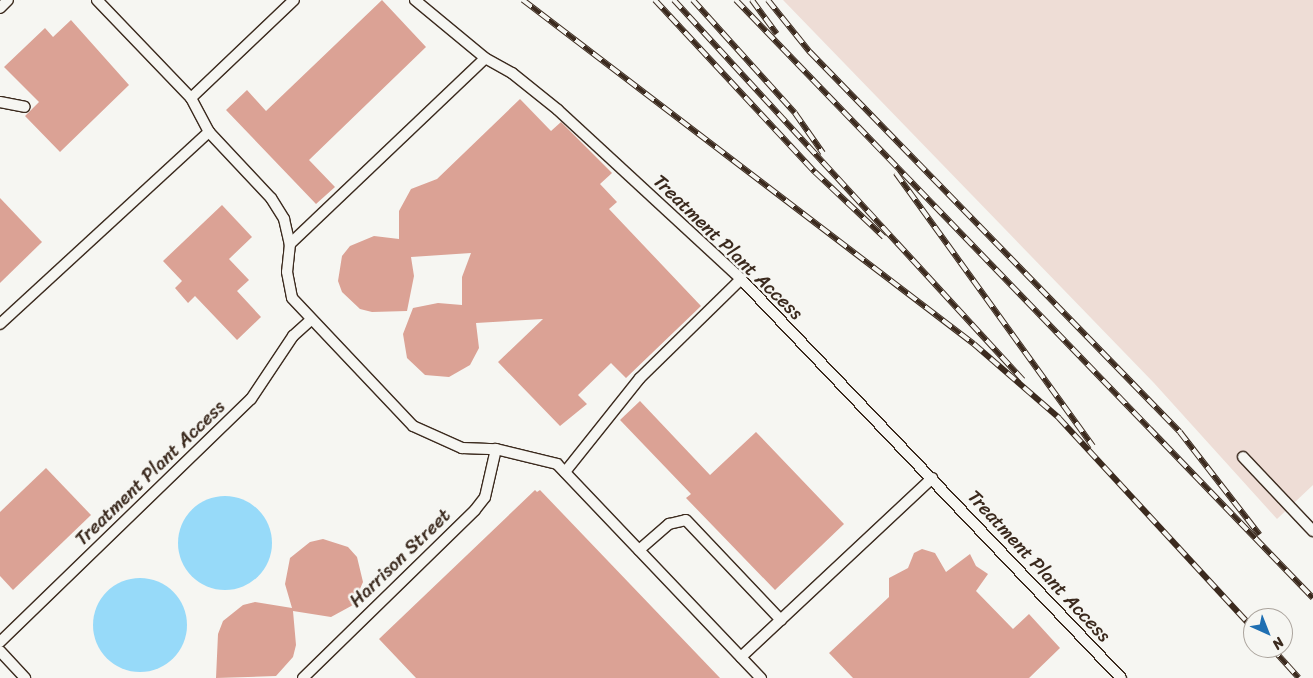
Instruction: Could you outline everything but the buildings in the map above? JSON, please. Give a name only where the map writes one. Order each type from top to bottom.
[{"type":"lane","points":[[0,8],[8,0]]},
{"type":"lane","points":[[97,0],[191,98],[209,132],[271,198],[284,219],[290,244],[286,272],[292,298],[413,426],[462,448],[496,449],[557,464],[762,678]]},
{"type":"lane","points":[[191,98],[294,0]]},
{"type":"lane","name":"Treatment Plant Access","points":[[415,0],[485,58],[512,73],[558,110],[741,280],[1121,678]]},
{"type":"lane","points":[[290,244],[485,58]]},
{"type":"lane","points":[[0,102],[25,108]]},
{"type":"lane","points":[[0,324],[209,132]]},
{"type":"lane","points":[[565,472],[640,378],[741,280]]},
{"type":"lane","name":"Treatment Plant Access","points":[[0,642],[251,400],[293,336],[312,319]]},
{"type":"lane","name":"Harrison Street","points":[[303,678],[475,510],[485,497],[496,449]]},
{"type":"lane","points":[[1243,457],[1313,531]]},
{"type":"lane","points":[[742,657],[932,478]]},
{"type":"lane","points":[[639,550],[669,524],[686,520],[781,620]]},
{"type":"lane","points":[[0,651],[25,678]]},
{"type":"shaded area","points":[[783,0],[1313,0],[1313,485],[1277,519],[1154,383]]},
{"type":"water","points":[[225,496],[243,499],[258,510],[269,525],[272,543],[269,561],[258,576],[243,587],[225,590],[207,587],[192,576],[181,561],[178,543],[181,525],[192,510],[207,499]]},
{"type":"water","points":[[140,578],[158,581],[173,592],[184,607],[187,625],[184,643],[173,658],[158,669],[140,672],[122,669],[107,658],[96,643],[93,625],[96,607],[107,592],[122,581]]},
{"type":"railway","points":[[523,0],[974,344],[1059,418],[1243,617]]},
{"type":"railway","points":[[655,0],[815,172],[884,237]]},
{"type":"railway","points":[[674,0],[1023,380]]},
{"type":"railway","points":[[693,0],[795,113],[823,153]]},
{"type":"railway","points":[[736,0],[1313,598]]},
{"type":"railway","points":[[752,0],[777,34]]},
{"type":"railway","points":[[768,0],[810,52],[1180,432],[1260,535]]},
{"type":"railway","points":[[896,173],[1093,446]]},
{"type":"railway","points":[[1281,658],[1299,678]]}]
